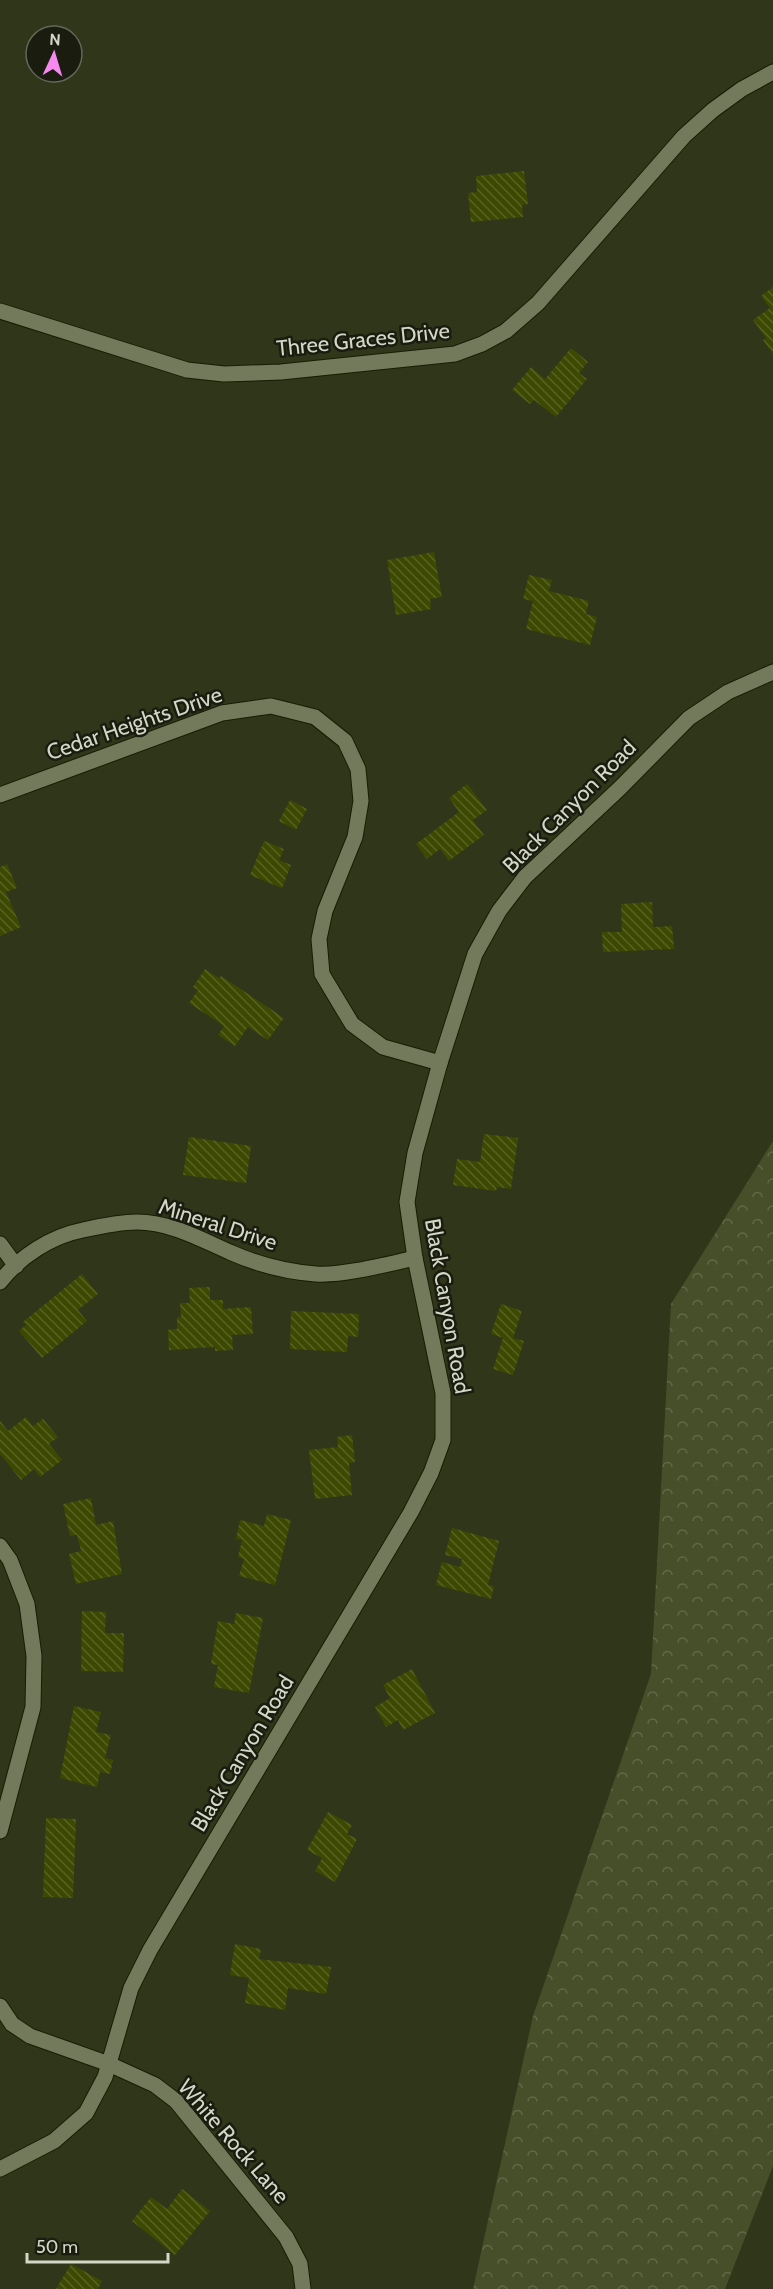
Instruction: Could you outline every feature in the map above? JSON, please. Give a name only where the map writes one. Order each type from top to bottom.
[{"type":"street","name":"Three Graces Drive","points":[[0,311],[187,370],[224,374],[281,372],[455,354],[482,344],[506,331],[538,303],[684,136],[713,110],[742,89],[773,72]]},
{"type":"street","name":"Black Canyon Road","points":[[0,2169],[54,2141],[86,2113],[105,2077],[131,1988],[150,1950],[411,1512],[431,1473],[443,1440],[444,1393],[415,1258],[407,1202],[415,1153],[440,1063],[475,954],[500,911],[525,877],[620,788],[689,718],[728,692],[773,672]]},
{"type":"street","name":"Cedar Heights Drive","points":[[0,795],[222,713],[271,706],[315,717],[345,741],[358,769],[361,801],[355,837],[325,911],[319,939],[322,974],[352,1024],[384,1047],[440,1063]]},
{"type":"street","name":"Mineral Drive","points":[[0,1282],[32,1251],[67,1233],[104,1225],[139,1222],[167,1227],[234,1254],[276,1267],[318,1274],[415,1258]]},
{"type":"street","points":[[0,1244],[16,1266]]},
{"type":"street","points":[[0,1546],[10,1560],[27,1604],[34,1656],[33,1707],[0,1831]]},
{"type":"street","name":"White Rock Lane","points":[[0,2006],[12,2024],[30,2036],[109,2064],[155,2085],[176,2101],[286,2237],[300,2264],[303,2289]]},
{"type":"green space","points":[[773,1141],[773,2166],[725,2289],[473,2289],[533,2016],[651,1674],[671,1304]]},
{"type":"building","points":[[524,171],[528,204],[522,205],[523,217],[471,222],[468,193],[477,192],[476,176]]},
{"type":"building","points":[[773,287],[773,354],[763,340],[766,338],[753,320],[770,308],[761,296]]},
{"type":"building","points":[[571,348],[588,362],[579,373],[587,379],[556,417],[534,400],[530,404],[512,390],[531,367],[545,379]]},
{"type":"building","points":[[434,552],[442,597],[430,599],[431,609],[396,615],[387,560]]},
{"type":"building","points":[[529,575],[552,580],[549,591],[589,601],[586,614],[597,617],[590,645],[526,629],[533,601],[523,599]]},
{"type":"building","points":[[467,784],[487,810],[473,820],[484,835],[449,861],[440,849],[427,859],[416,844],[459,812],[449,798]]},
{"type":"building","points":[[290,800],[307,809],[296,830],[279,821]]},
{"type":"building","points":[[264,841],[284,849],[279,860],[291,865],[282,888],[250,875]]},
{"type":"building","points":[[7,864],[17,888],[6,892],[21,927],[0,936],[0,867]]},
{"type":"building","points":[[652,902],[653,927],[672,926],[674,949],[603,952],[602,932],[622,932],[621,904]]},
{"type":"building","points":[[205,969],[219,978],[221,976],[284,1018],[268,1040],[248,1027],[235,1046],[218,1035],[224,1026],[189,1003],[198,990],[193,987]]},
{"type":"building","points":[[484,1134],[518,1138],[511,1189],[497,1187],[496,1191],[453,1185],[457,1159],[480,1162]]},
{"type":"building","points":[[189,1137],[251,1146],[246,1183],[183,1175]]},
{"type":"building","points":[[82,1274],[98,1294],[78,1310],[87,1321],[42,1358],[19,1331],[26,1325],[23,1322]]},
{"type":"building","points":[[210,1287],[210,1300],[223,1300],[223,1309],[251,1307],[253,1334],[232,1335],[233,1350],[215,1351],[215,1347],[169,1350],[168,1330],[177,1329],[177,1317],[181,1317],[180,1303],[190,1303],[189,1288]]},
{"type":"building","points":[[501,1304],[522,1311],[513,1338],[524,1341],[513,1375],[493,1369],[503,1338],[491,1334]]},
{"type":"building","points":[[291,1311],[359,1314],[358,1337],[348,1336],[347,1352],[290,1349]]},
{"type":"building","points":[[26,1417],[33,1426],[43,1419],[58,1437],[49,1444],[62,1460],[40,1477],[34,1469],[21,1480],[0,1454],[0,1421],[8,1431]]},
{"type":"building","points":[[352,1435],[355,1462],[349,1463],[352,1495],[315,1499],[309,1450],[338,1447],[337,1437]]},
{"type":"building","points":[[91,1498],[96,1525],[113,1521],[122,1574],[76,1584],[69,1554],[81,1551],[77,1535],[70,1536],[63,1504]]},
{"type":"building","points":[[267,1514],[291,1520],[275,1585],[239,1576],[244,1559],[238,1557],[242,1540],[236,1539],[240,1520],[264,1526]]},
{"type":"building","points":[[452,1528],[499,1541],[488,1585],[494,1586],[491,1599],[436,1585],[442,1562],[460,1567],[462,1559],[445,1555]]},
{"type":"building","points":[[82,1611],[106,1612],[105,1633],[124,1633],[123,1672],[81,1671]]},
{"type":"building","points":[[236,1613],[263,1618],[249,1693],[214,1687],[218,1665],[211,1664],[218,1621],[234,1624]]},
{"type":"building","points":[[412,1669],[435,1713],[403,1730],[398,1720],[386,1727],[375,1707],[390,1698],[383,1685]]},
{"type":"building","points":[[74,1706],[101,1712],[96,1732],[111,1735],[105,1758],[113,1760],[110,1774],[100,1772],[97,1787],[60,1778]]},
{"type":"building","points":[[328,1812],[352,1825],[347,1834],[357,1839],[335,1882],[315,1871],[322,1858],[307,1850]]},
{"type":"building","points":[[46,1818],[76,1819],[73,1898],[43,1897]]},
{"type":"building","points":[[235,1944],[261,1949],[259,1959],[331,1967],[326,1994],[288,1988],[285,2010],[245,2003],[249,1978],[230,1975]]},
{"type":"building","points":[[182,2189],[210,2211],[175,2255],[132,2221],[151,2197],[167,2209]]},
{"type":"building","points":[[71,2264],[102,2281],[98,2289],[56,2289]]}]
